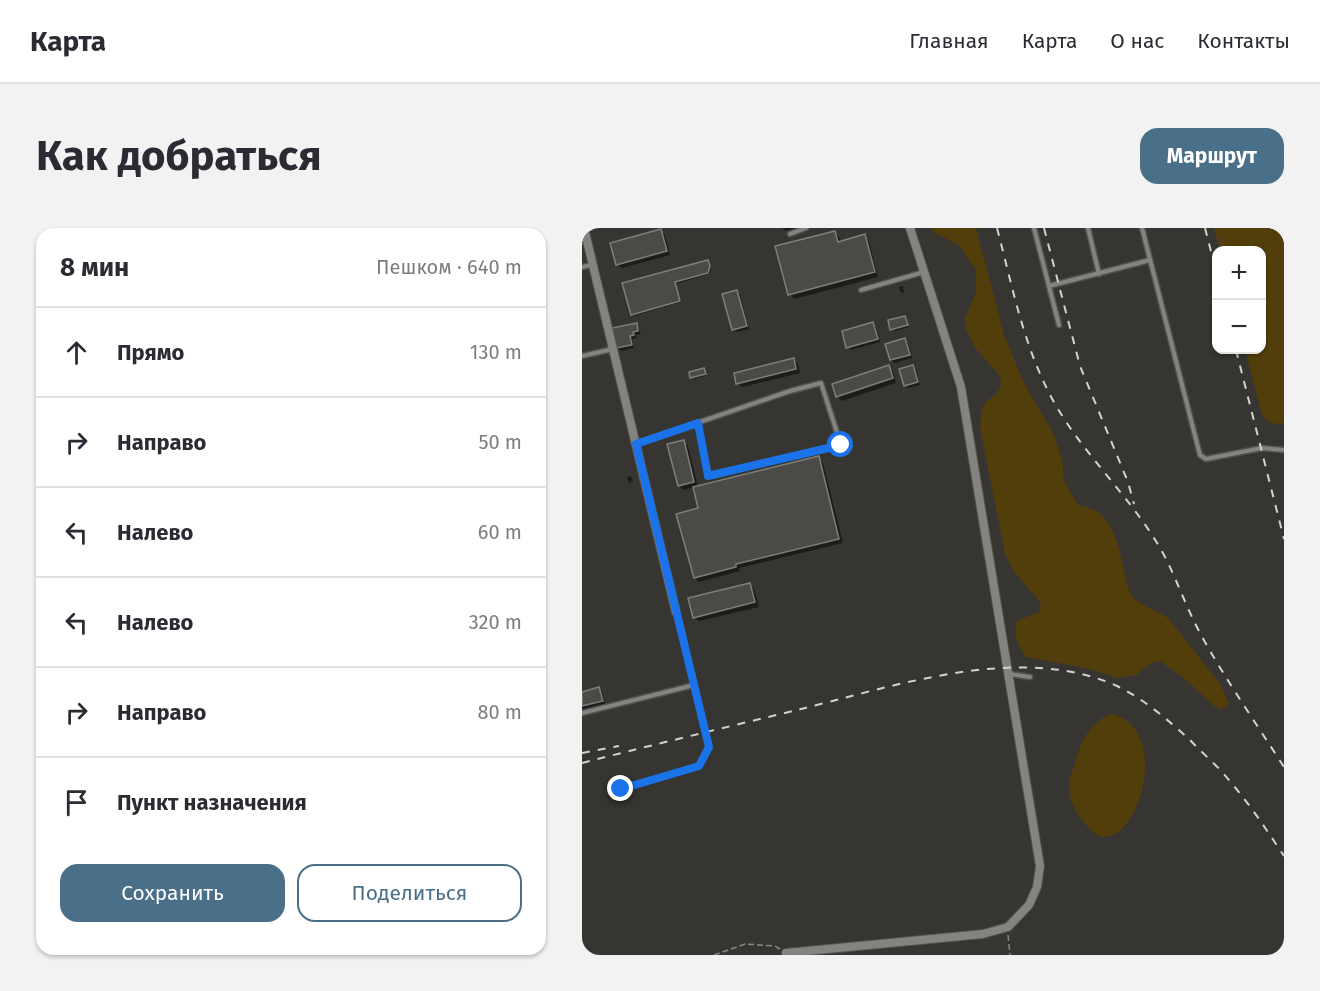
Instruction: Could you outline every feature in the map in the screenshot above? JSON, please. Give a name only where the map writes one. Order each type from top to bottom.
[{"type":"street","points":[[584,228],[676,612]]},
{"type":"street","points":[[786,953],[983,934],[1008,927],[1029,905],[1037,887],[1040,866],[961,387],[910,228]]},
{"type":"lane","points":[[790,234],[806,228]]},
{"type":"lane","points":[[1034,228],[1059,324]]},
{"type":"lane","points":[[1088,228],[1099,274]]},
{"type":"lane","points":[[1142,228],[1200,456],[1206,459],[1262,448],[1284,450]]},
{"type":"lane","points":[[1049,286],[1150,261]]},
{"type":"lane","points":[[582,267],[592,265]]},
{"type":"lane","points":[[861,290],[924,272]]},
{"type":"lane","points":[[582,356],[613,349]]},
{"type":"lane","points":[[636,444],[790,391],[821,383],[841,445],[708,476],[698,423]]},
{"type":"lane","points":[[621,789],[699,766],[709,747],[676,612]]},
{"type":"lane","points":[[1008,673],[1030,676]]},
{"type":"lane","points":[[582,713],[694,685]]},
{"type":"path","points":[[1008,927],[1010,955]]},
{"type":"path","points":[[714,955],[745,944],[775,946],[786,953]]},
{"type":"shaded area","points":[[931,228],[976,228],[1004,334],[1023,381],[1054,435],[1062,460],[1064,481],[1078,505],[1096,511],[1112,529],[1129,591],[1133,597],[1169,619],[1221,685],[1229,704],[1221,710],[1160,661],[1151,663],[1136,675],[1117,678],[1085,668],[1026,657],[1018,644],[1016,626],[1018,620],[1039,612],[1041,603],[1014,572],[1005,554],[980,427],[982,408],[996,395],[1001,386],[1000,376],[975,348],[966,329],[965,319],[976,292],[976,270],[959,245],[933,232]]},
{"type":"shaded area","points":[[1214,228],[1284,228],[1284,423],[1272,423],[1262,414],[1246,354],[1266,354],[1266,246],[1219,246]]},
{"type":"shaded area","points":[[1112,714],[1130,723],[1140,739],[1145,759],[1144,780],[1139,801],[1130,819],[1119,832],[1105,837],[1095,833],[1080,817],[1072,802],[1069,785],[1086,735],[1097,722]]},
{"type":"building","points":[[661,229],[667,251],[616,265],[610,243]]},
{"type":"building","points":[[835,231],[838,242],[865,234],[875,272],[788,295],[775,246]]},
{"type":"building","points":[[708,260],[710,266],[708,273],[675,282],[680,301],[631,315],[622,283]]},
{"type":"building","points":[[737,290],[747,326],[732,330],[722,294]]},
{"type":"building","points":[[905,316],[908,325],[890,330],[888,320]]},
{"type":"building","points":[[873,322],[878,339],[846,348],[842,331]]},
{"type":"building","points":[[637,323],[638,331],[633,332],[634,335],[630,336],[632,345],[616,348],[612,328]]},
{"type":"building","points":[[905,338],[910,355],[890,360],[885,344]]},
{"type":"building","points":[[794,358],[796,369],[736,384],[734,373]]},
{"type":"building","points":[[889,365],[893,378],[836,397],[832,384]]},
{"type":"building","points":[[913,365],[918,382],[904,386],[899,369]]},
{"type":"building","points":[[704,368],[706,374],[690,378],[689,372]]},
{"type":"building","points":[[684,440],[694,482],[678,486],[667,444]]},
{"type":"building","points":[[819,456],[839,539],[736,564],[736,567],[694,578],[676,514],[698,508],[693,487]]},
{"type":"building","points":[[750,583],[755,602],[693,618],[688,598]]},
{"type":"building","points":[[599,687],[603,701],[582,706],[582,692]]},
{"type":"railway","points":[[997,228],[1027,340],[1055,404],[1081,443],[1125,497],[1152,535],[1210,650],[1284,767]]},
{"type":"railway","points":[[1044,228],[1080,366],[1128,482],[1134,504]]},
{"type":"railway","points":[[1205,228],[1212,255]]},
{"type":"railway","points":[[1237,354],[1284,539]]},
{"type":"railway","points":[[582,763],[913,681],[955,673],[998,668],[1039,668],[1079,673],[1117,686],[1137,697],[1190,740],[1224,774],[1284,856]]},
{"type":"railway","points":[[582,753],[619,746]]},
{"type":"route","points":[[621,789],[699,766],[709,747],[636,444],[698,423],[708,476],[841,445]]}]
